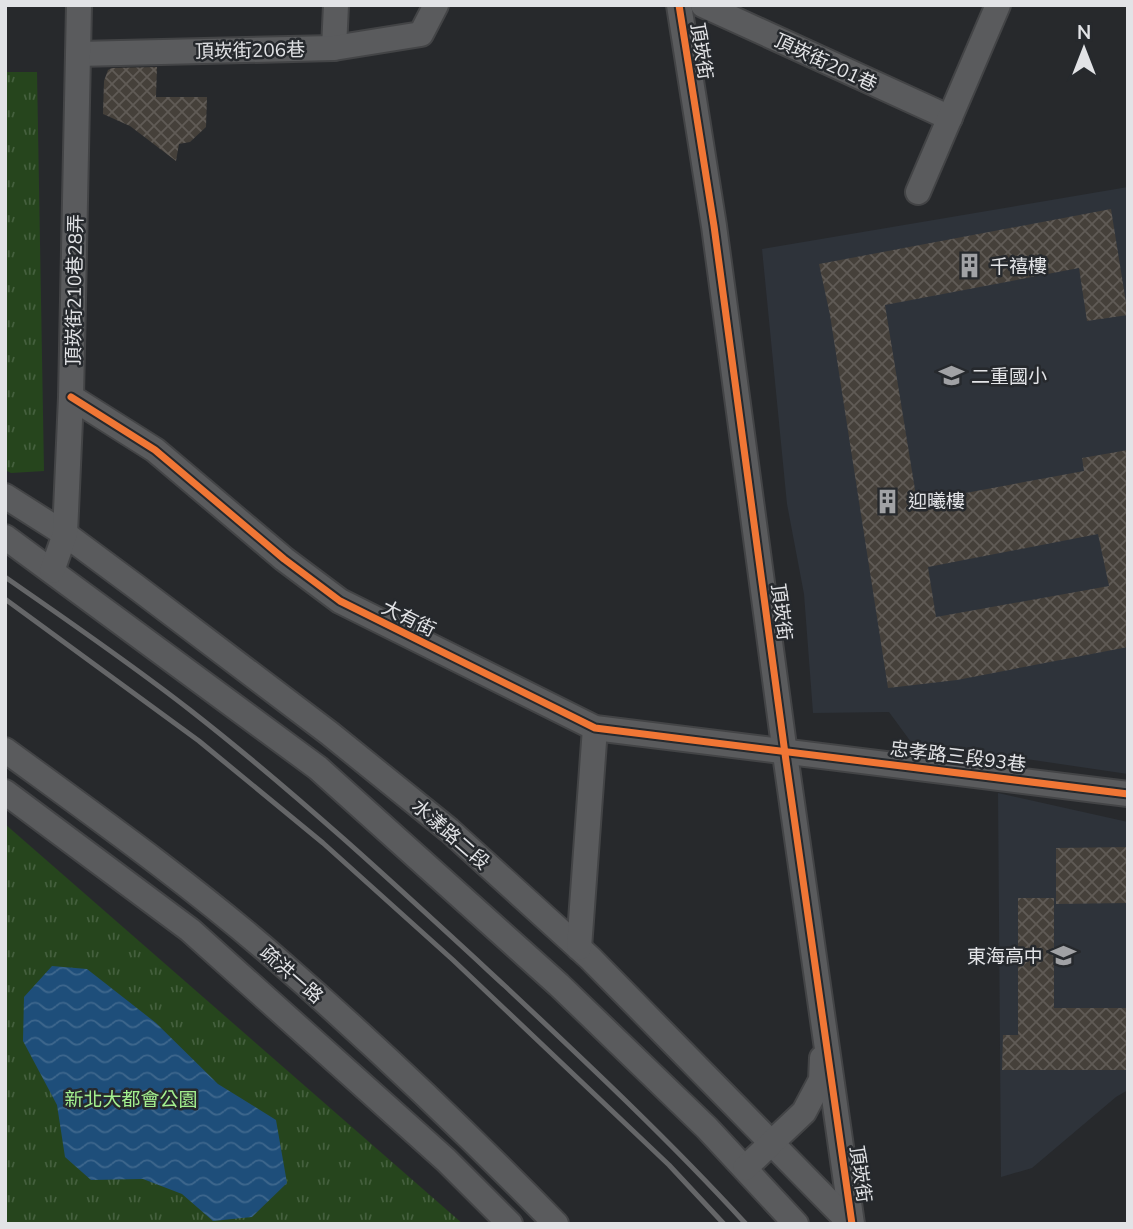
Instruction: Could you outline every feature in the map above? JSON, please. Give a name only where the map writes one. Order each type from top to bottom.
[{"type":"street","name":"頂崁街210巷28弄","points":[[52,571],[65,534],[71,397],[79,5]]},
{"type":"street","points":[[334,48],[336,5]]},
{"type":"street","name":"頂崁街206巷","points":[[78,54],[334,48],[421,34],[436,5]]},
{"type":"street","name":"頂崁街","points":[[679,5],[733,363],[784,750],[852,1224]]},
{"type":"street","name":"頂崁街201巷","points":[[703,5],[950,118]]},
{"type":"street","points":[[918,192],[998,5]]},
{"type":"street","name":"大有街","points":[[71,397],[155,450],[284,559],[340,601],[595,727],[784,750]]},
{"type":"street","name":"水漾路二段","points":[[5,496],[65,534],[308,717],[449,830],[579,948],[852,1224]]},
{"type":"street","name":"水漾路二段","points":[[5,537],[318,768],[559,985],[707,1128],[796,1224]]},
{"type":"street","points":[[579,948],[595,727]]},
{"type":"street","name":"疏洪一路","points":[[5,750],[143,851],[277,960],[471,1136],[556,1224]]},
{"type":"street","name":"忠孝路三段93巷","points":[[784,750],[1128,794]]},
{"type":"street","name":"疏洪一路","points":[[5,792],[190,930],[446,1160],[510,1224]]},
{"type":"street","name":"頂崁街","points":[[745,1168],[804,1112],[821,1080],[824,1029]]},
{"type":"shaded area","name":"二重國小","points":[[1128,187],[1128,774],[911,742],[889,712],[813,713],[804,594],[787,504],[762,249]]},
{"type":"shaded area","name":"東海高中","points":[[998,793],[1128,822],[1128,1090],[1116,1097],[1032,1168],[1001,1177]]},
{"type":"green space","points":[[5,72],[37,72],[44,471],[11,473],[5,470]]},
{"type":"green space","name":"新北大都會公園","points":[[5,824],[463,1224],[5,1224]]},
{"type":"water","points":[[52,966],[87,969],[156,1023],[218,1084],[276,1120],[287,1183],[252,1217],[213,1221],[182,1194],[143,1179],[91,1180],[65,1157],[57,1105],[23,1041],[24,997]]},
{"type":"building","points":[[157,67],[156,97],[207,97],[206,127],[190,142],[179,144],[176,161],[130,126],[103,114],[104,81],[108,70]]},
{"type":"building","points":[[1111,209],[1128,315],[1087,321],[1079,268],[885,305],[917,502],[1084,471],[1082,458],[1128,450],[1128,647],[957,680],[888,688],[830,315],[819,264]],"holes":[[[1098,534],[1109,586],[936,617],[928,567]]]},
{"type":"building","points":[[1128,847],[1128,903],[1056,904],[1056,848]]},
{"type":"building","points":[[1018,898],[1054,898],[1054,1008],[1128,1008],[1128,1070],[1002,1070],[1003,1035],[1018,1035]]},
{"type":"railway","points":[[5,577],[167,693],[311,810],[567,1044],[746,1224]]},
{"type":"railway","points":[[5,599],[199,741],[323,843],[453,960],[669,1165],[724,1224]]},
{"type":"cycle path","points":[[679,5],[714,226],[852,1224]]},
{"type":"cycle path","points":[[71,397],[155,450],[284,559],[340,601],[595,728],[1128,794]]},
{"type":"place","name":"千禧樓","points":[[970,266]]},
{"type":"place","name":"二重國小","points":[[951,376]]},
{"type":"place","name":"迎曦樓","points":[[888,501]]},
{"type":"place","name":"東海高中","points":[[1063,956]]}]
